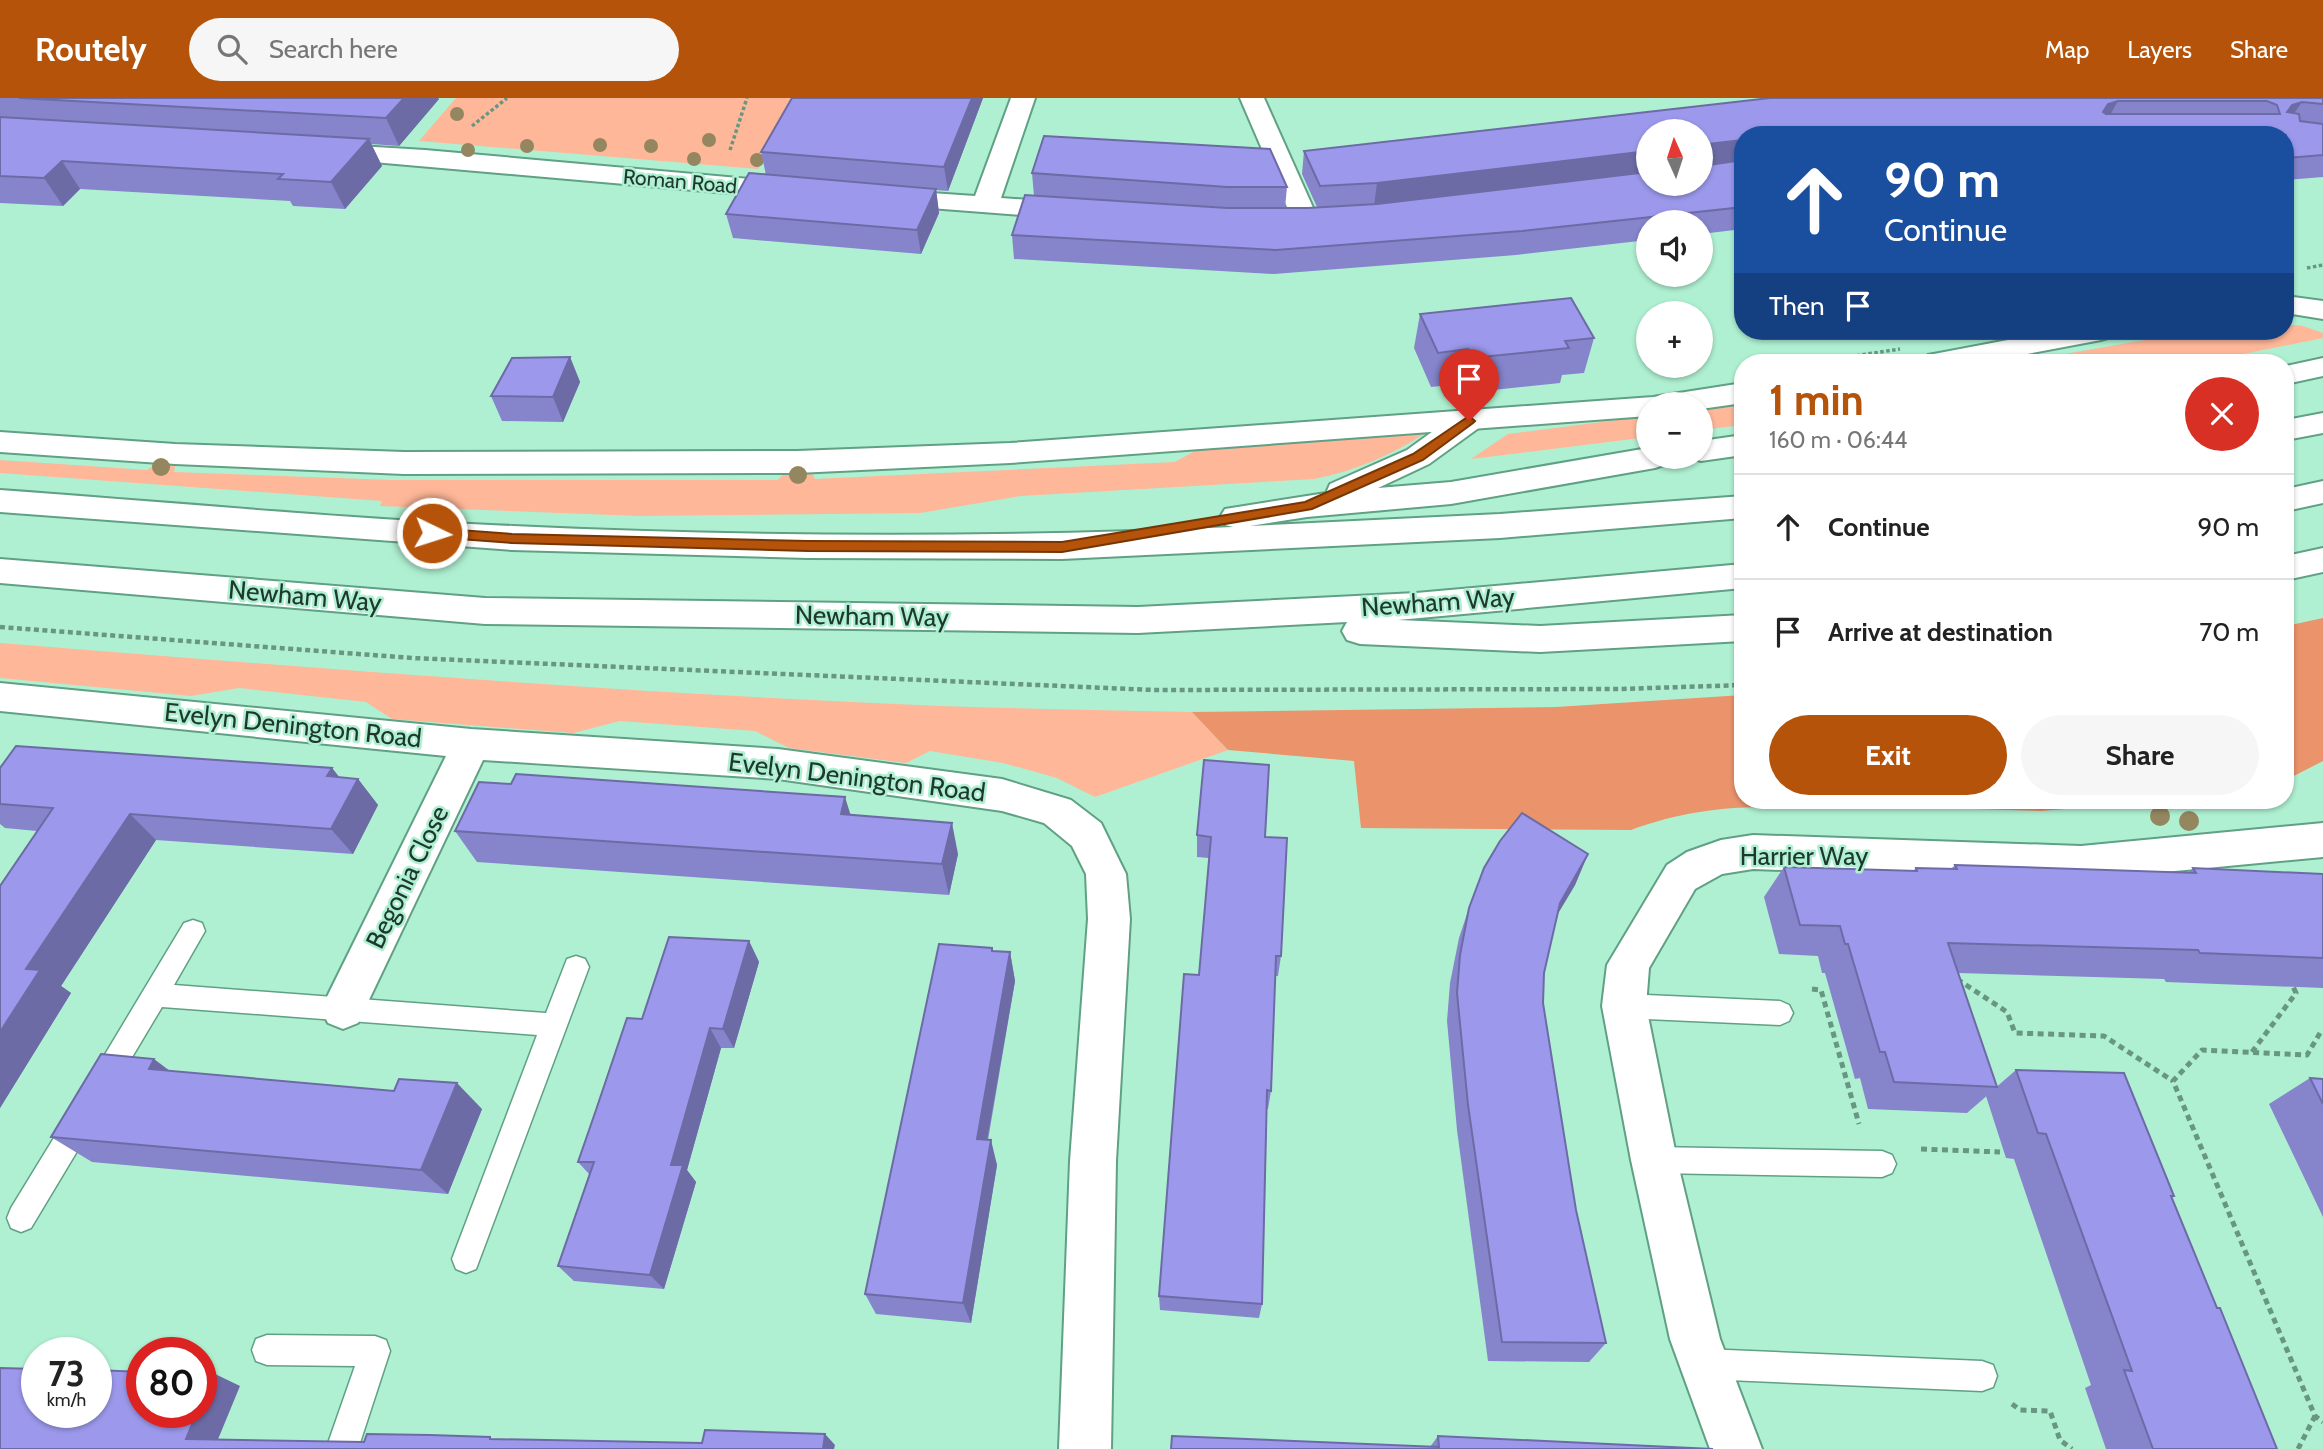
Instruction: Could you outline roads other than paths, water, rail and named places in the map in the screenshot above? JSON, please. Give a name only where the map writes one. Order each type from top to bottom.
[{"type":"main road","points":[[985,206],[1023,98]]},
{"type":"main road","points":[[1252,98],[1292,221],[1333,220]]},
{"type":"main road","name":"Roman Road","points":[[302,151],[425,158],[815,192]]},
{"type":"main road","points":[[867,197],[1106,213]]},
{"type":"main road","points":[[2294,306],[2323,310]]},
{"type":"main road","points":[[1981,354],[2054,340]]},
{"type":"main road","points":[[2294,373],[2323,367]]},
{"type":"main road","points":[[1713,397],[1734,394]]},
{"type":"main road","points":[[0,442],[175,454],[404,463],[796,462],[1010,453],[1636,407]]},
{"type":"main road","points":[[1307,506],[1418,457],[1469,421]]},
{"type":"main road","points":[[2294,428],[2323,423]]},
{"type":"main road","points":[[1713,449],[1734,446]]},
{"type":"main road","points":[[1062,547],[1307,506],[1451,493],[1636,460]]},
{"type":"main road","points":[[2294,498],[2323,492]]},
{"type":"main road","points":[[0,501],[512,538],[808,546],[1062,547],[1500,526],[1734,508]]},
{"type":"main road","points":[[2294,566],[2323,560]]},
{"type":"main road","name":"Newham Way","points":[[0,570],[485,611],[1138,620],[1416,606],[1734,577]]},
{"type":"main road","points":[[1138,620],[1539,639],[1734,628]]},
{"type":"main road","name":"Evelyn Denington Road","points":[[0,697],[471,744],[778,764],[991,793],[1057,811],[1087,835],[1106,874],[1108,919],[1093,1161],[1085,1449]]},
{"type":"main road","name":"Begonia Close","points":[[343,1009],[471,744]]},
{"type":"main road","name":"Harrier Way","points":[[1736,1449],[1695,1339],[1654,1160],[1624,1006],[1628,965],[1681,877],[1701,864],[1721,857],[1753,852],[2081,863],[2323,841]]},
{"type":"lane","points":[[21,1218],[193,931]]},
{"type":"lane","points":[[466,1259],[576,967]]},
{"type":"lane","points":[[155,995],[554,1024]]},
{"type":"lane","points":[[1624,1006],[1769,1013]]},
{"type":"lane","points":[[1654,1160],[1882,1164]]},
{"type":"lane","points":[[267,1350],[375,1350],[342,1449]]},
{"type":"lane","points":[[1704,1364],[1978,1376]]}]
